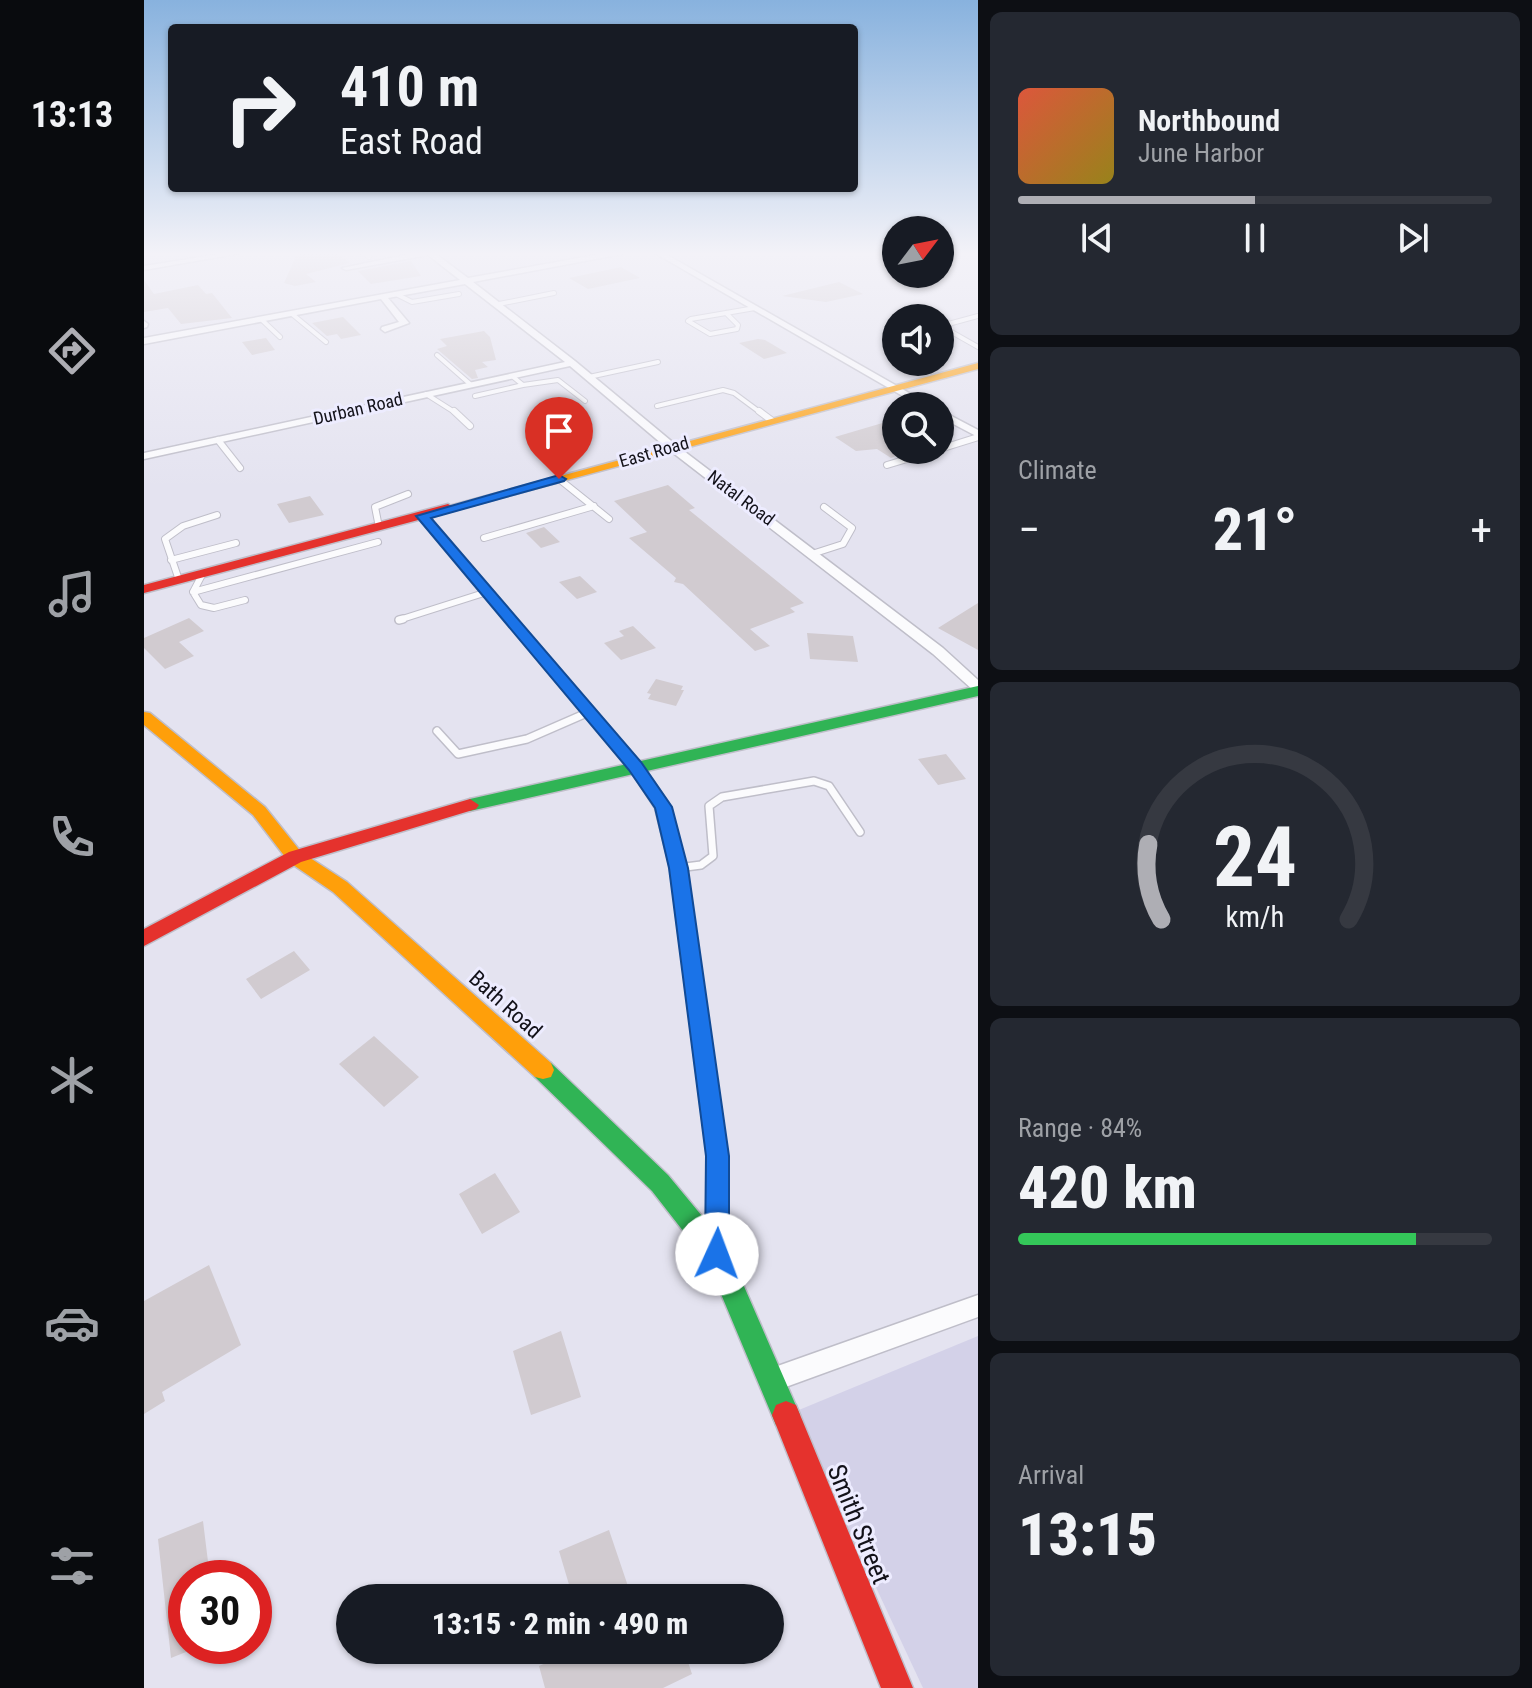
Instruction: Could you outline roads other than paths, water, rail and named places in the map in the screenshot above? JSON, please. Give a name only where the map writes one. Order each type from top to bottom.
[{"type":"main road","name":"East Road","points":[[144,589],[186,586],[203,573],[378,535],[423,516],[978,366]]},
{"type":"main road","points":[[144,938],[295,857],[430,815],[978,689]]},
{"type":"main road","name":"Bath Road","points":[[144,717],[259,811],[295,857],[340,887],[580,1103],[660,1183],[717,1254],[772,1380]]},
{"type":"main road","name":"Smith Street","points":[[772,1380],[897,1688]]},
{"type":"street","points":[[144,341],[198,331]]},
{"type":"street","name":"Natal Road","points":[[532,331],[672,447],[815,553],[978,689]]},
{"type":"street","points":[[795,331],[902,392]]},
{"type":"street","name":"Durban Road","points":[[144,456],[572,363]]},
{"type":"street","points":[[954,421],[978,436]]},
{"type":"street","points":[[423,516],[635,766],[663,807],[678,868],[717,1156],[717,1254]]},
{"type":"street","points":[[772,1380],[978,1306]]},
{"type":"lane","points":[[273,331],[280,337]]},
{"type":"lane","points":[[312,331],[326,342]]},
{"type":"lane","points":[[705,331],[710,334],[727,331]]},
{"type":"lane","points":[[949,331],[978,347]]},
{"type":"lane","points":[[437,355],[470,384]]},
{"type":"lane","points":[[589,377],[658,362]]},
{"type":"lane","points":[[512,376],[523,385]]},
{"type":"lane","points":[[475,396],[558,380],[585,401]]},
{"type":"lane","points":[[657,406],[723,390],[734,393],[771,420]]},
{"type":"lane","points":[[426,394],[436,402],[446,404],[470,426]]},
{"type":"lane","points":[[954,445],[978,436]]},
{"type":"lane","points":[[218,440],[240,468]]},
{"type":"lane","points":[[559,479],[609,519]]},
{"type":"lane","points":[[186,586],[378,535],[375,507],[408,494]]},
{"type":"lane","points":[[484,538],[594,506]]},
{"type":"lane","points":[[815,553],[841,548],[851,537],[852,528],[824,507]]},
{"type":"lane","points":[[217,515],[168,534],[164,544],[186,586],[204,608],[245,600]]},
{"type":"lane","points":[[171,560],[236,543]]},
{"type":"lane","points":[[144,589],[203,573]]},
{"type":"lane","points":[[399,620],[487,592]]},
{"type":"lane","points":[[437,731],[458,754],[527,739],[589,712]]},
{"type":"lane","points":[[678,868],[701,865],[713,856],[709,806],[722,797],[814,781],[823,783],[829,786],[860,832]]}]
